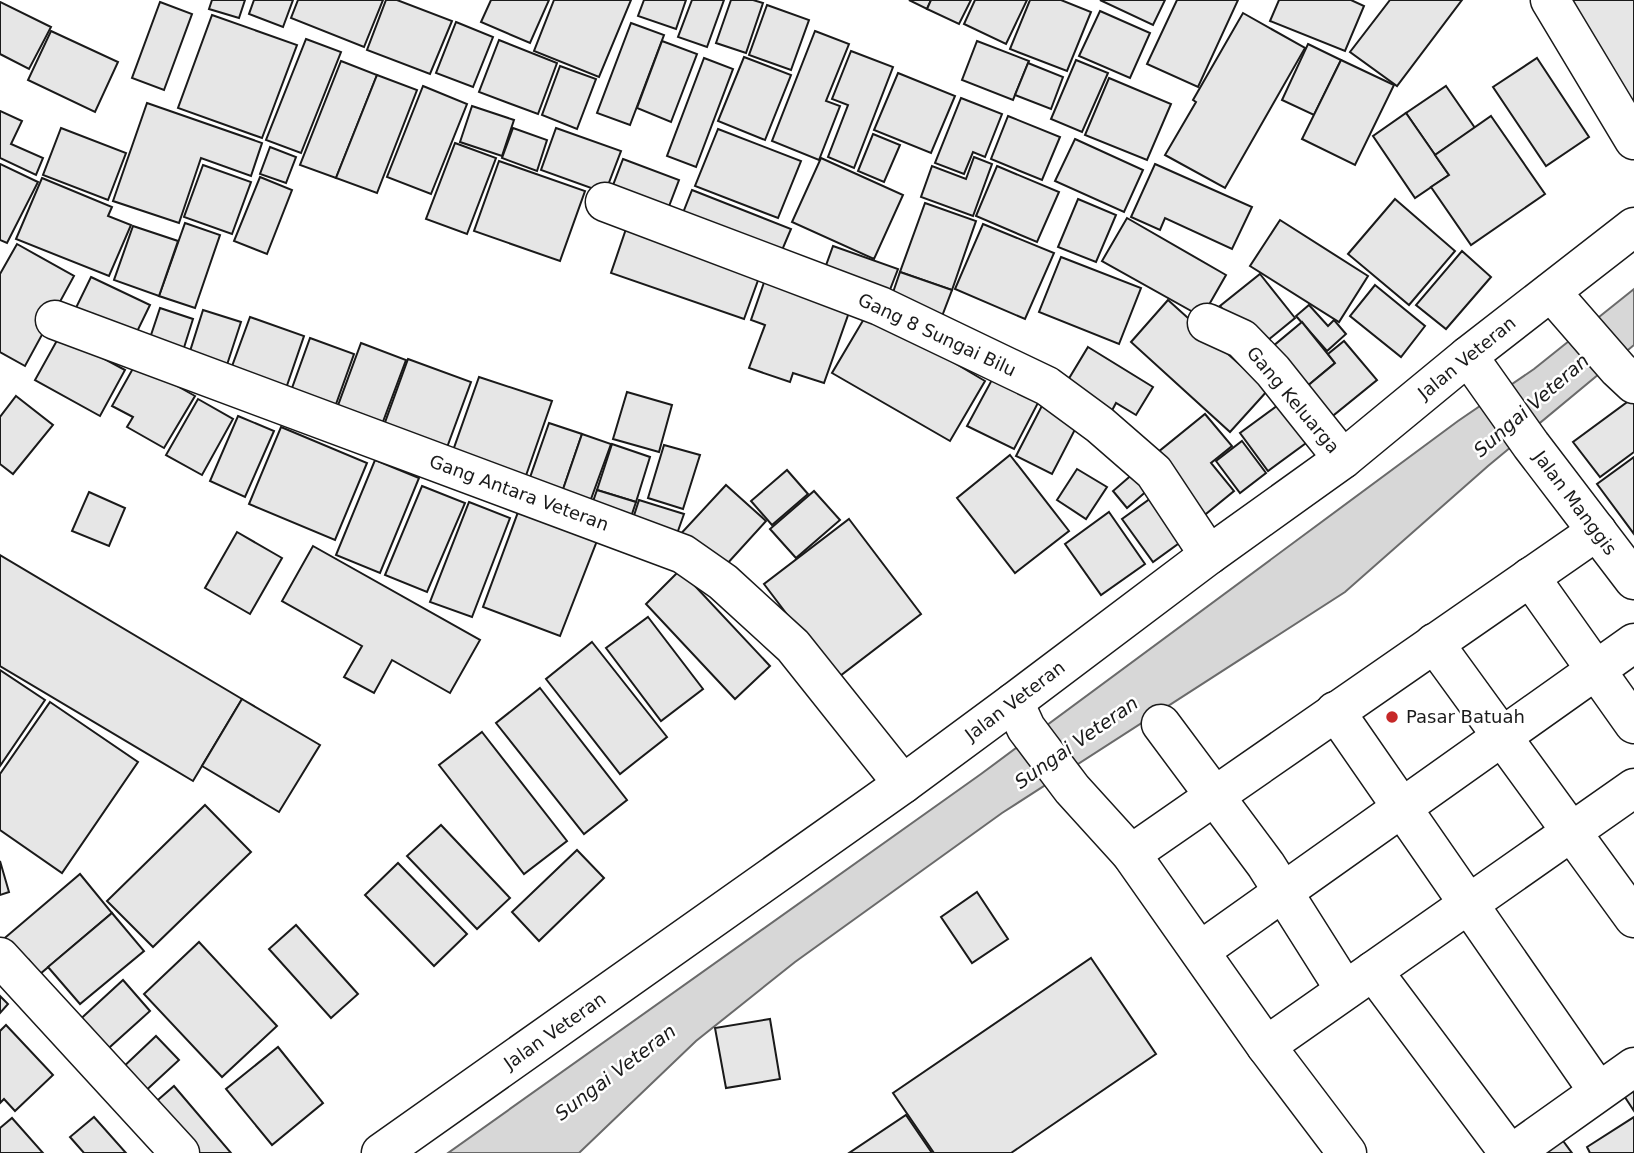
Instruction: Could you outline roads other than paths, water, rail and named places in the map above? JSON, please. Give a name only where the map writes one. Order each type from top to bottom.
[{"type":"street","points":[[1550,0],[1634,140]]},
{"type":"street","name":"Gang 8 Sungai Bilu","points":[[605,202],[880,306],[1047,386],[1100,425],[1154,472],[1209,555]]},
{"type":"street","name":"Jalan Veteran","points":[[381,1153],[903,784],[1020,715],[1209,555],[1343,459],[1468,356],[1634,227]]},
{"type":"street","points":[[1550,292],[1626,376]]},
{"type":"street","name":"Gang Antara Veteran","points":[[55,320],[683,554],[723,582],[793,646],[903,784]]},
{"type":"street","name":"Gang Keluarga","points":[[1207,323],[1242,339],[1273,371],[1343,459]]},
{"type":"street","name":"Jalan Manggis","points":[[1468,356],[1531,445],[1634,580]]},
{"type":"street","points":[[1131,853],[1597,531]]},
{"type":"street","points":[[1530,577],[1634,724]]},
{"type":"street","points":[[1434,643],[1634,918]]},
{"type":"street","points":[[1200,951],[1634,643]]},
{"type":"street","points":[[1335,711],[1598,1091]]},
{"type":"street","points":[[1020,715],[1072,789],[1131,853],[1266,1046],[1347,1153]]},
{"type":"street","points":[[1161,724],[1266,866],[1282,893],[1511,1153],[1634,1067]]},
{"type":"street","points":[[1266,1046],[1634,788]]},
{"type":"street","points":[[0,957],[180,1153]]},
{"type":"water","name":"Sungai Veteran","points":[[1634,289],[1634,345],[1488,466],[1345,592],[1002,813],[795,962],[696,1041],[579,1153],[448,1153],[981,774],[1458,421],[1534,369]]},
{"type":"place","name":"Pasar Batuah","points":[[1392,717]]}]
